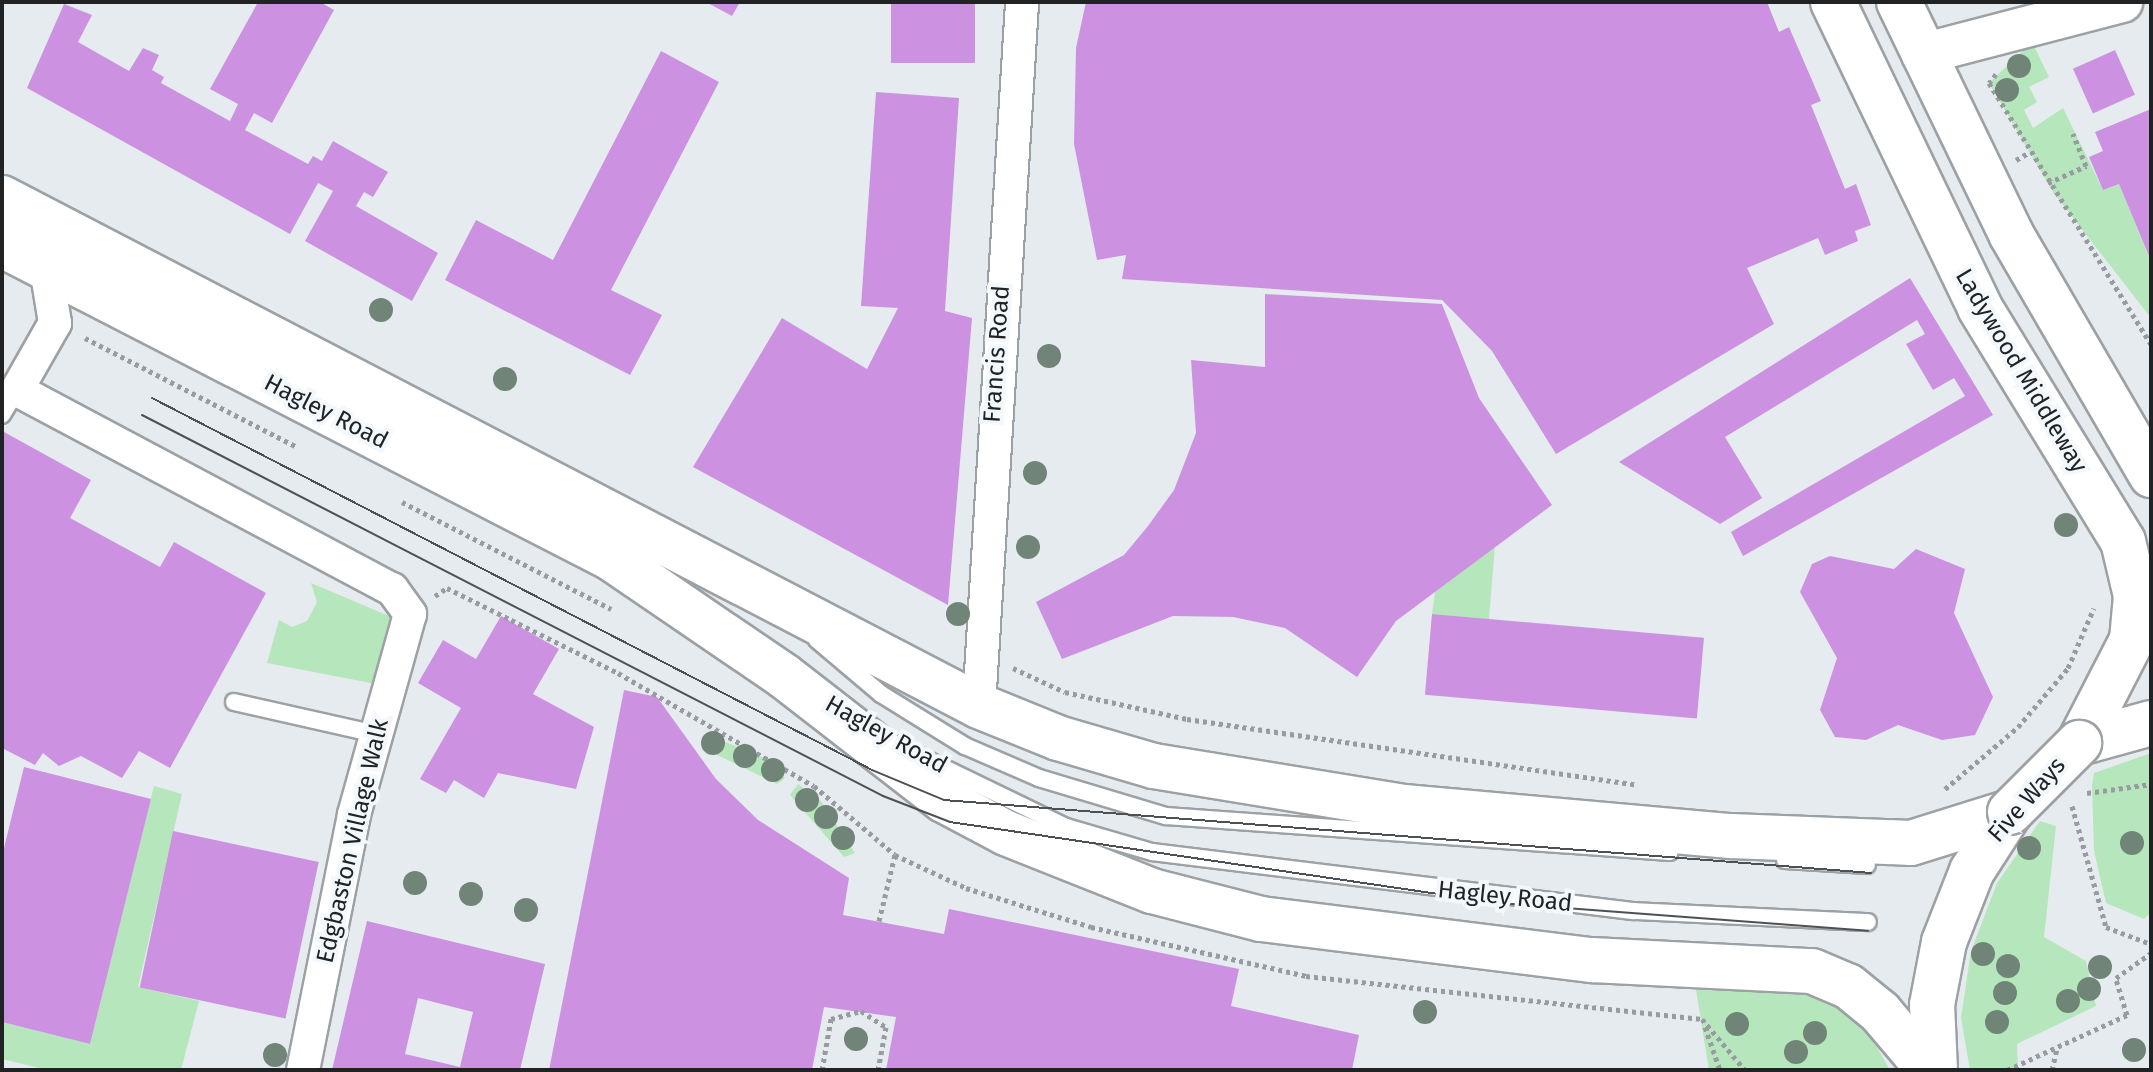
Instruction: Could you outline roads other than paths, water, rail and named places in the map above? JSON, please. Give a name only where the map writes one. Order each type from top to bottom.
[{"type":"highway","name":"Ladywood Middleway","points":[[1833,2],[1980,308],[2123,541],[2136,596],[2132,640],[2079,743]]},
{"type":"highway","points":[[1899,2],[2011,234],[2151,475]]},
{"type":"highway","points":[[1868,76],[1922,54]]},
{"type":"highway","name":"Hagley Road","points":[[2,198],[792,603],[979,706],[1154,766],[1404,807],[1731,836],[1911,843],[2010,812]]},
{"type":"highway","name":"Hagley Road","points":[[2,245],[611,558],[784,676]]},
{"type":"highway","points":[[784,676],[944,800],[1006,833],[1152,891],[1261,919],[1560,957],[1812,971],[1869,1003],[1932,1070]]},
{"type":"highway","name":"Five Ways","points":[[1932,1070],[1932,1005],[1944,942],[1972,871],[2010,812],[2079,743],[2151,723]]},
{"type":"street","name":"Francis Road","points":[[979,706],[980,647],[1022,2]]},
{"type":"street","points":[[1922,54],[2122,2]]},
{"type":"street","points":[[46,268],[55,323]]},
{"type":"street","points":[[9,403],[55,323],[109,301]]},
{"type":"street","name":"Edgbaston Village Walk","points":[[9,403],[392,589],[410,614],[376,734],[303,1070]]},
{"type":"lane","name":"Hagley Road","points":[[792,603],[847,669],[928,725],[1039,778],[1121,804],[1203,822],[1693,854]]},
{"type":"lane","name":"Hagley Road","points":[[784,676],[897,744],[1036,813],[1152,852],[1634,911],[1868,922]]},
{"type":"lane","points":[[234,702],[376,734]]},
{"type":"lane","points":[[1772,859],[1867,865]]},
{"type":"tram line","points":[[152,398],[872,770],[944,800],[1871,873]]},
{"type":"tram line","points":[[142,415],[883,796],[950,822],[1499,903],[1868,931]]}]
